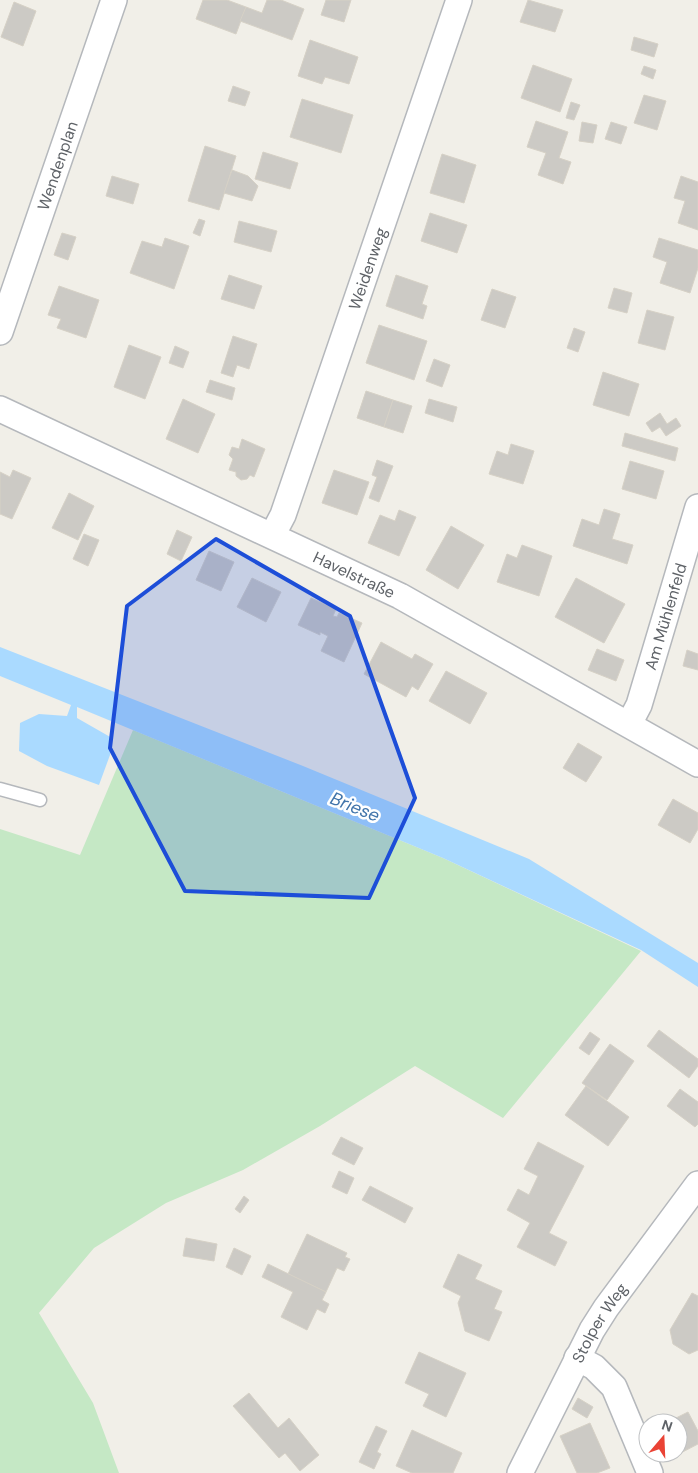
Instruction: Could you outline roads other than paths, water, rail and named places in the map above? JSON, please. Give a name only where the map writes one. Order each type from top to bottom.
[{"type":"street","name":"Wendenplan","points":[[0,332],[114,0]]},
{"type":"street","name":"Weidenweg","points":[[273,534],[283,515],[459,0]]},
{"type":"street","name":"Havelstraße","points":[[0,409],[273,534],[400,596],[698,764]]},
{"type":"street","name":"Am Mühlenfeld","points":[[629,724],[639,705],[698,507]]},
{"type":"street","name":"Stolper Weg","points":[[520,1473],[577,1358],[606,1308],[698,1186]]},
{"type":"street","points":[[577,1358],[594,1367],[614,1387],[650,1473]]},
{"type":"lane","points":[[0,789],[40,800]]},
{"type":"water","name":"Briese","points":[[0,647],[303,766],[529,859],[698,963],[698,987],[641,950],[443,858],[77,707],[77,718],[112,738],[110,755],[99,785],[47,766],[19,751],[20,723],[39,714],[67,716],[71,705],[0,676]]}]
